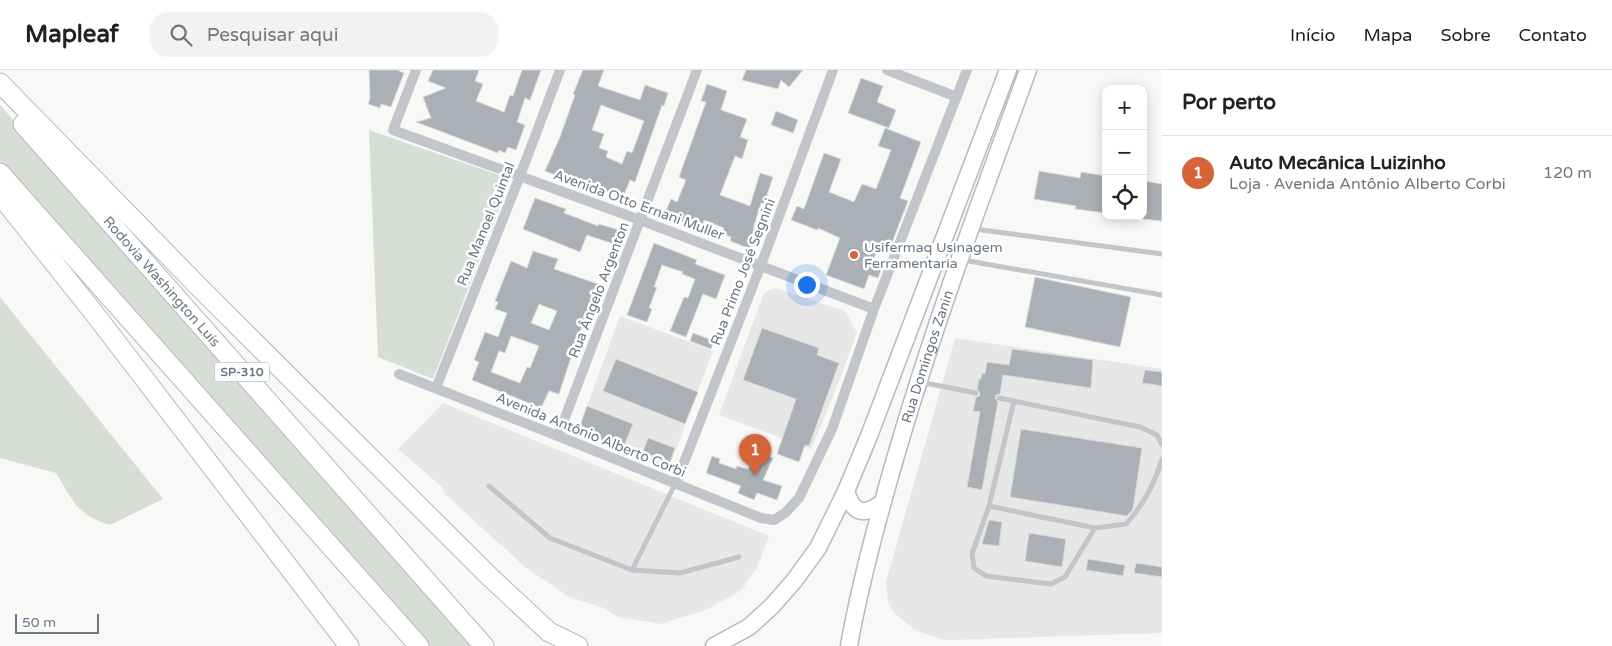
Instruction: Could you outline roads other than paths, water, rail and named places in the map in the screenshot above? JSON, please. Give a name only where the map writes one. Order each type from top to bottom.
[{"type":"highway","points":[[0,83],[188,276],[490,577],[548,632],[578,646]]},
{"type":"highway","name":"Rodovia Washington Luís","points":[[0,97],[484,646]]},
{"type":"highway","points":[[0,173],[419,646]]},
{"type":"highway","points":[[0,195],[94,313],[349,646]]},
{"type":"main road","name":"Rua Domingos Zanin","points":[[714,646],[748,626],[772,606],[794,581],[818,548],[846,491],[899,360],[1008,70]]},
{"type":"main road","name":"Rua Domingos Zanin","points":[[849,646],[856,606],[882,503],[917,381],[1028,70]]},
{"type":"main road","points":[[846,491],[850,504],[861,511],[873,510],[882,503]]},
{"type":"street","name":"Avenida Otto Ernani Muller","points":[[416,70],[393,130],[761,265],[874,309]]},
{"type":"street","name":"Rua Manoel Quintal","points":[[436,388],[560,70]]},
{"type":"street","name":"Rua Ângelo Argenton","points":[[558,436],[697,70]]},
{"type":"street","name":"Rua Primo José Segnini","points":[[676,483],[761,265],[833,70]]},
{"type":"street","points":[[887,70],[957,97]]},
{"type":"street","points":[[874,309],[967,70]]},
{"type":"street","name":"Avenida Antônio Alberto Corbi","points":[[399,374],[761,518],[774,520],[785,513],[799,498],[832,429],[874,309]]},
{"type":"lane","points":[[971,229],[1162,254]]},
{"type":"lane","points":[[960,259],[1162,296]]},
{"type":"lane","points":[[917,381],[976,393]]},
{"type":"lane","points":[[999,398],[1140,428],[1157,435],[1162,444]]},
{"type":"lane","points":[[1014,401],[989,506],[972,554],[974,568],[986,576],[1051,584],[1065,577],[1095,528]]},
{"type":"lane","points":[[989,506],[1095,528],[1126,524],[1141,507],[1156,480],[1162,458]]},
{"type":"lane","points":[[632,570],[676,483]]},
{"type":"lane","points":[[489,486],[550,538],[632,570],[680,573],[739,557]]},
{"type":"place","name":"Usifermaq Usinagem Ferramentaria","points":[[854,255]]},
{"type":"place","name":"Auto Mecânica Luizinho","points":[[755,475]]}]
